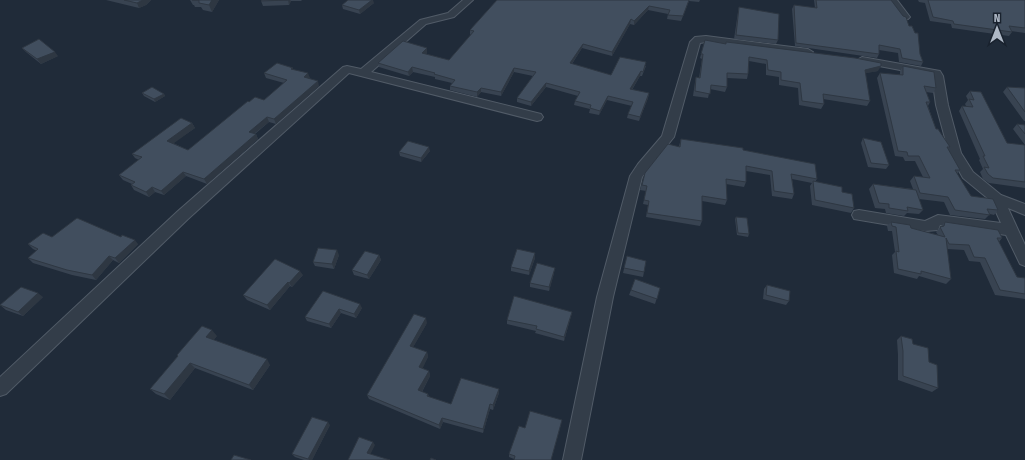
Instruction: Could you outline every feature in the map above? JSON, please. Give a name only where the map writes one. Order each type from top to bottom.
[{"type":"street","points":[[363,73],[423,22],[451,15],[468,0]]},
{"type":"street","points":[[892,0],[905,17]]},
{"type":"street","points":[[572,460],[605,297],[636,176],[668,137],[695,42],[699,39],[706,39],[815,53]]},
{"type":"street","points":[[853,58],[936,73],[938,76],[942,105],[955,153],[968,176],[996,198],[1025,210]]},
{"type":"street","points":[[0,388],[183,215],[347,69],[537,117]]},
{"type":"street","points":[[996,198],[1025,260]]},
{"type":"street","points":[[859,215],[925,226],[933,226],[933,222],[938,220],[1010,230]]},
{"type":"building","points":[[124,0],[143,0],[137,3]]},
{"type":"building","points":[[199,0],[212,0],[209,5],[199,3]]},
{"type":"building","points":[[262,0],[288,0],[261,1]]},
{"type":"building","points":[[348,0],[372,0],[359,10],[342,5]]},
{"type":"building","points":[[497,0],[689,0],[683,16],[668,15],[670,10],[649,6],[634,21],[631,19],[612,52],[583,44],[570,63],[611,75],[620,57],[646,62],[643,72],[641,71],[630,89],[649,93],[640,117],[628,114],[633,102],[608,96],[600,111],[590,108],[591,105],[575,101],[580,92],[546,83],[531,102],[517,98],[536,72],[514,68],[501,92],[481,88],[477,92],[450,86],[455,80],[434,74],[435,73],[412,67],[408,72],[378,63],[403,41],[427,48],[422,53],[449,60],[474,31],[470,30]]},
{"type":"building","points":[[816,0],[891,0],[903,16],[906,17],[909,26],[912,26],[915,33],[918,33],[920,54],[923,62],[902,58],[900,49],[879,45],[879,54],[796,43],[794,5],[817,8]]},
{"type":"building","points":[[928,0],[1025,0],[1025,28],[1009,26],[1012,32],[954,24],[953,21],[933,17]]},
{"type":"building","points":[[739,7],[779,14],[778,40],[736,35]]},
{"type":"building","points":[[39,39],[55,52],[37,59],[22,48]]},
{"type":"building","points":[[705,40],[726,44],[726,42],[855,58],[881,63],[881,66],[865,70],[870,101],[823,94],[824,104],[802,101],[800,83],[781,80],[781,72],[768,70],[767,60],[749,57],[748,74],[727,73],[727,87],[711,85],[710,94],[695,91],[696,77],[700,78],[703,54],[701,54]]},
{"type":"building","points":[[277,63],[293,68],[291,69],[308,73],[304,77],[318,81],[274,119],[267,117],[249,132],[256,134],[204,179],[183,172],[161,191],[152,187],[146,192],[131,185],[135,182],[119,175],[142,157],[132,154],[181,118],[192,123],[167,141],[188,150],[248,101],[249,102],[255,97],[264,100],[287,80],[264,73]]},
{"type":"building","points":[[903,66],[934,72],[936,88],[924,86],[930,102],[926,102],[936,129],[938,129],[950,147],[947,147],[960,170],[955,170],[971,196],[993,199],[998,210],[987,209],[990,215],[955,210],[948,197],[920,193],[914,176],[930,178],[919,156],[908,156],[907,152],[898,151],[880,73],[903,75]]},
{"type":"building","points":[[152,87],[164,94],[154,99],[142,93]]},
{"type":"building","points":[[1007,87],[1025,88],[1025,112]]},
{"type":"building","points":[[970,91],[981,92],[1007,143],[1025,145],[1025,182],[993,178],[988,174],[984,167],[989,168],[983,156],[985,156],[962,106],[973,107],[969,99],[974,100]]},
{"type":"building","points":[[1017,124],[1025,125],[1025,134]]},
{"type":"building","points":[[863,138],[881,142],[889,165],[871,163]]},
{"type":"building","points":[[681,139],[743,148],[743,150],[815,164],[817,179],[791,174],[794,194],[774,191],[772,171],[746,166],[746,182],[726,179],[727,200],[702,196],[702,221],[647,213],[649,201],[644,200],[647,186],[642,185],[645,173],[668,144],[680,147]]},
{"type":"building","points":[[408,141],[429,147],[421,158],[399,152]]},
{"type":"building","points":[[813,181],[842,187],[842,192],[852,194],[854,208],[815,200]]},
{"type":"building","points":[[873,184],[916,190],[923,210],[907,207],[908,211],[889,208],[889,204],[879,203]]},
{"type":"building","points":[[736,217],[747,218],[749,234],[738,233]]},
{"type":"building","points":[[77,218],[121,237],[122,235],[135,240],[115,258],[109,256],[92,275],[67,270],[28,258],[38,249],[28,244],[43,233],[52,237]]},
{"type":"building","points":[[891,222],[910,225],[911,228],[945,237],[940,227],[944,226],[945,222],[998,230],[1002,238],[997,238],[1017,277],[1025,278],[1025,294],[1000,290],[985,258],[974,257],[969,245],[949,244],[946,238],[951,279],[921,271],[921,274],[898,269],[896,251],[899,252],[896,227],[892,226]]},
{"type":"building","points":[[318,248],[337,250],[332,264],[313,262]]},
{"type":"building","points":[[517,249],[535,253],[529,271],[511,267]]},
{"type":"building","points":[[365,251],[379,255],[367,275],[352,270]]},
{"type":"building","points":[[627,256],[646,261],[644,272],[624,268]]},
{"type":"building","points":[[275,259],[300,271],[267,305],[243,295]]},
{"type":"building","points":[[537,263],[555,268],[549,287],[530,283]]},
{"type":"building","points":[[635,279],[660,288],[657,299],[631,290]]},
{"type":"building","points":[[767,285],[790,291],[789,301],[766,295]]},
{"type":"building","points":[[21,287],[38,293],[18,312],[0,305]]},
{"type":"building","points":[[323,291],[360,304],[354,314],[339,309],[329,324],[305,317]]},
{"type":"building","points":[[514,296],[572,312],[564,337],[536,329],[537,326],[507,320]]},
{"type":"building","points":[[414,314],[426,318],[410,346],[427,352],[419,367],[429,371],[418,390],[428,394],[427,396],[451,404],[461,378],[499,389],[493,405],[490,404],[483,429],[442,418],[439,425],[367,395]]},
{"type":"building","points":[[202,326],[212,330],[206,337],[267,359],[249,385],[190,363],[164,394],[150,389],[178,356],[177,355]]},
{"type":"building","points":[[901,336],[912,339],[913,344],[928,348],[929,362],[937,365],[938,388],[903,376],[903,351]]},
{"type":"building","points":[[530,411],[562,420],[551,460],[514,460],[515,456],[509,454],[519,426],[525,428]]},
{"type":"building","points":[[312,417],[328,422],[308,459],[292,454]]},
{"type":"building","points":[[359,437],[373,442],[367,453],[390,460],[348,460]]},
{"type":"building","points":[[234,455],[251,460],[231,460]]}]
